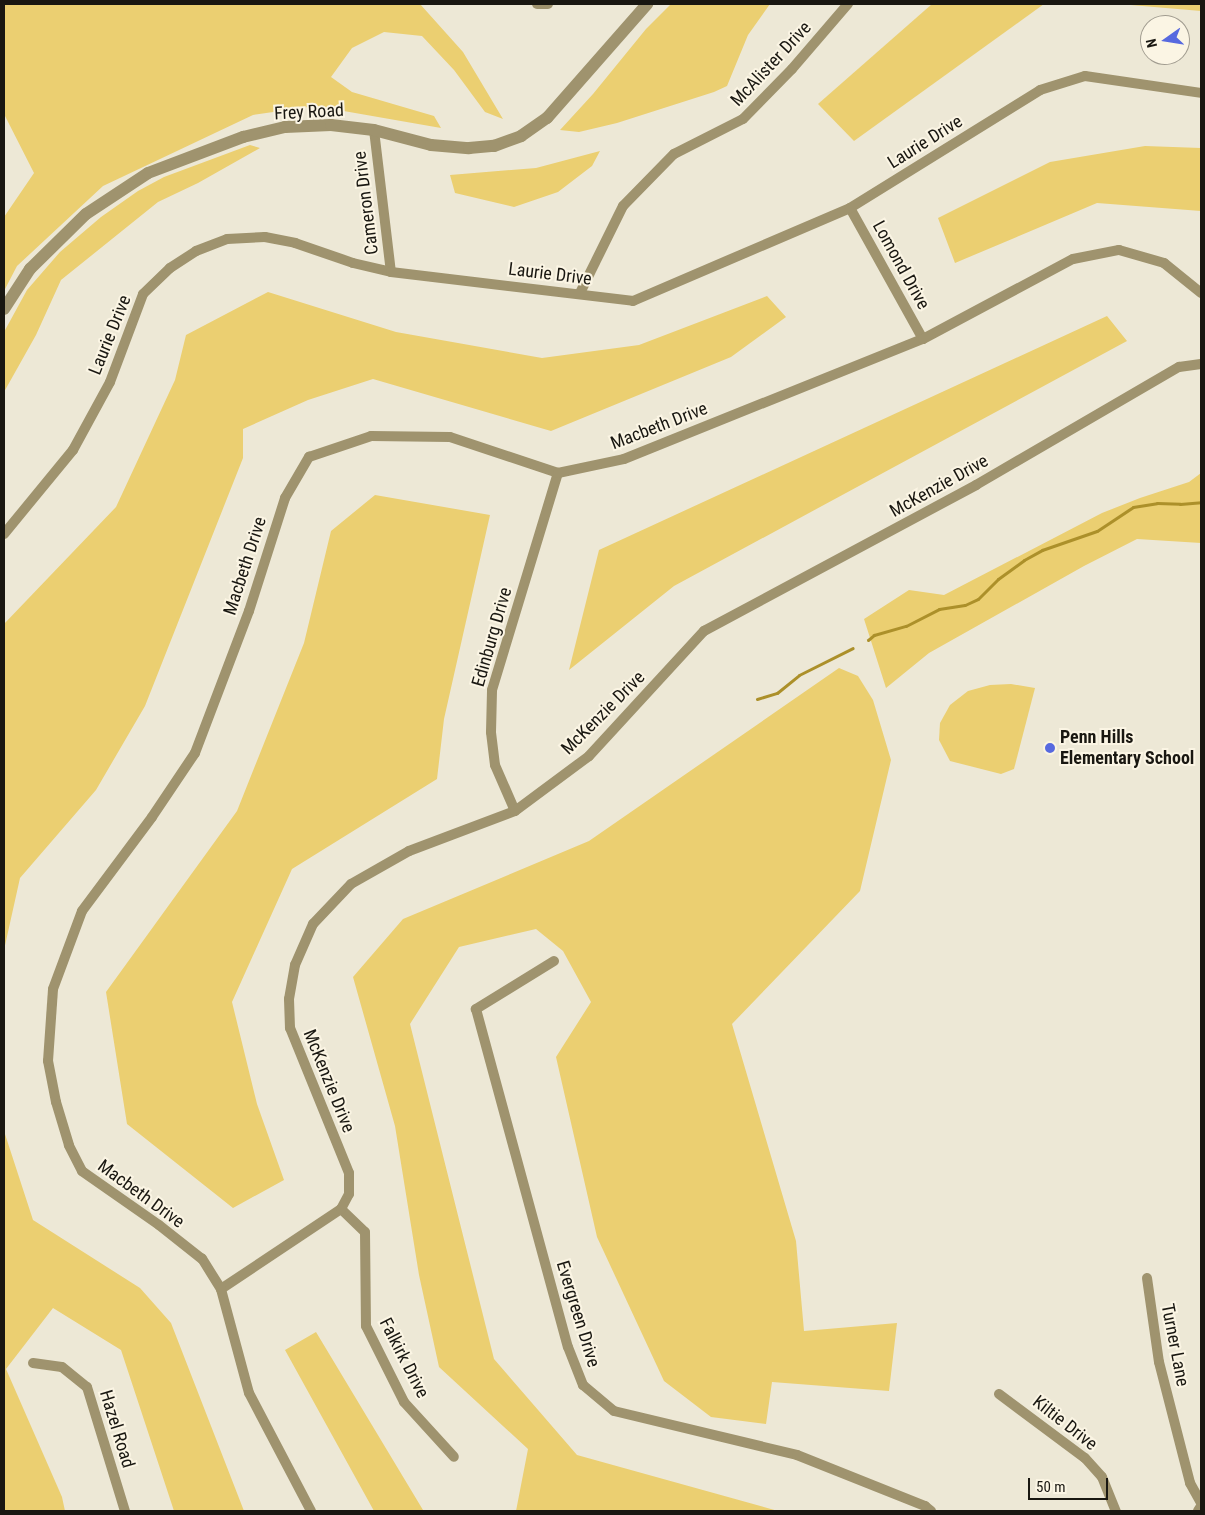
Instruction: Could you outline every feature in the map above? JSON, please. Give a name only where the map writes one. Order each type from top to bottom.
[{"type":"street","points":[[538,4],[548,4]]},
{"type":"street","name":"Frey Road","points":[[4,309],[30,269],[86,214],[148,173],[243,137],[285,127],[330,125],[374,130],[430,145],[469,148],[494,146],[521,136],[547,118],[648,4]]},
{"type":"street","name":"McAlister Drive","points":[[580,293],[622,206],[674,154],[743,119],[792,69],[848,4]]},
{"type":"street","name":"Laurie Drive","points":[[4,534],[73,450],[110,382],[143,294],[170,268],[196,251],[227,239],[265,237],[295,243],[353,263],[391,272],[580,293],[633,301],[850,208],[1040,90],[1085,76],[1201,93]]},
{"type":"street","name":"Cameron Drive","points":[[374,130],[391,272]]},
{"type":"street","name":"Lomond Drive","points":[[850,208],[923,339]]},
{"type":"street","name":"Macbeth Drive","points":[[311,1511],[249,1392],[221,1289],[202,1259],[160,1225],[82,1171],[69,1145],[56,1102],[48,1061],[53,989],[82,911],[152,817],[195,753],[249,611],[285,498],[309,457],[371,436],[450,437],[558,473],[624,459],[923,339],[1073,259],[1119,250],[1164,264],[1201,293]]},
{"type":"street","name":"McKenzie Drive","points":[[342,1209],[349,1194],[349,1173],[290,1028],[289,999],[295,965],[313,924],[351,884],[408,851],[514,811],[589,756],[704,631],[976,485],[1179,367],[1201,364]]},
{"type":"street","name":"Edinburg Drive","points":[[514,811],[495,765],[490,732],[492,690],[558,473]]},
{"type":"street","name":"Evergreen Drive","points":[[554,961],[476,1009],[568,1347],[584,1384],[614,1411],[797,1455],[925,1506],[930,1511]]},
{"type":"street","points":[[221,1289],[342,1209]]},
{"type":"street","name":"Falkirk Drive","points":[[342,1209],[365,1232],[366,1326],[404,1402],[454,1457]]},
{"type":"street","name":"Turner Lane","points":[[1147,1278],[1159,1362],[1190,1483],[1201,1503]]},
{"type":"street","name":"Hazel Road","points":[[33,1363],[62,1367],[87,1387],[125,1511]]},
{"type":"street","name":"Kiltie Drive","points":[[999,1394],[1090,1462],[1102,1477],[1116,1511]]},
{"type":"shaded area","points":[[4,4],[420,4],[463,52],[503,119],[485,112],[454,70],[422,36],[384,32],[352,48],[331,77],[352,92],[434,116],[441,128],[315,106],[253,115],[103,186],[17,266],[4,291],[4,217],[34,173],[4,114]]},
{"type":"shaded area","points":[[671,4],[770,4],[748,35],[727,86],[714,92],[617,123],[579,132],[560,130],[593,94],[646,29]]},
{"type":"shaded area","points":[[932,4],[1044,4],[854,141],[818,104]]},
{"type":"shaded area","points":[[1119,4],[1201,4],[1201,11]]},
{"type":"shaded area","points":[[250,145],[260,148],[198,183],[158,202],[61,280],[36,335],[4,392],[4,332],[27,290],[60,252],[101,217],[138,191],[164,177]]},
{"type":"shaded area","points":[[1145,146],[1201,148],[1201,211],[1097,203],[955,263],[938,218],[1050,162]]},
{"type":"shaded area","points":[[600,151],[592,166],[558,192],[514,207],[455,193],[450,175],[536,168]]},
{"type":"shaded area","points":[[268,292],[396,332],[542,358],[639,345],[767,296],[786,317],[731,357],[551,431],[373,379],[308,400],[243,429],[243,458],[145,706],[96,790],[20,878],[4,950],[4,624],[116,507],[175,380],[186,335]]},
{"type":"shaded area","points":[[1107,316],[1127,341],[674,586],[569,670],[599,550]]},
{"type":"shaded area","points":[[1201,473],[1201,543],[1137,539],[1084,566],[929,653],[886,688],[864,619],[909,590],[944,595],[1102,513],[1189,482]]},
{"type":"shaded area","points":[[375,495],[490,515],[444,719],[437,779],[292,869],[232,1002],[257,1104],[284,1180],[233,1208],[127,1124],[106,992],[237,811],[304,643],[331,531]]},
{"type":"shaded area","points":[[839,668],[858,676],[873,700],[891,760],[860,891],[732,1024],[796,1241],[804,1331],[897,1323],[889,1391],[772,1382],[766,1424],[711,1417],[664,1381],[597,1237],[556,1057],[591,1002],[563,951],[536,929],[459,947],[410,1024],[494,1359],[577,1455],[778,1511],[516,1511],[528,1449],[439,1367],[419,1275],[395,1126],[353,977],[403,919],[589,841]]},
{"type":"shaded area","points":[[1011,684],[1035,688],[1014,769],[1001,774],[950,761],[939,740],[940,723],[950,705],[968,691],[990,685]]},
{"type":"shaded area","points":[[4,1131],[33,1220],[140,1288],[171,1323],[244,1511],[174,1511],[121,1350],[53,1308],[6,1369],[62,1497],[65,1511],[4,1511]]},
{"type":"shaded area","points":[[316,1332],[423,1510],[441,1511],[374,1511],[285,1350]]},
{"type":"waterway","points":[[868,640],[874,635],[906,626],[939,609],[965,605],[978,599],[998,579],[1024,560],[1042,550],[1097,531],[1133,507],[1157,503],[1180,504],[1201,502]]},
{"type":"waterway","points":[[757,699],[777,693],[799,675],[853,648]]},
{"type":"place","name":"Penn Hills Elementary School","points":[[1050,748]]}]
